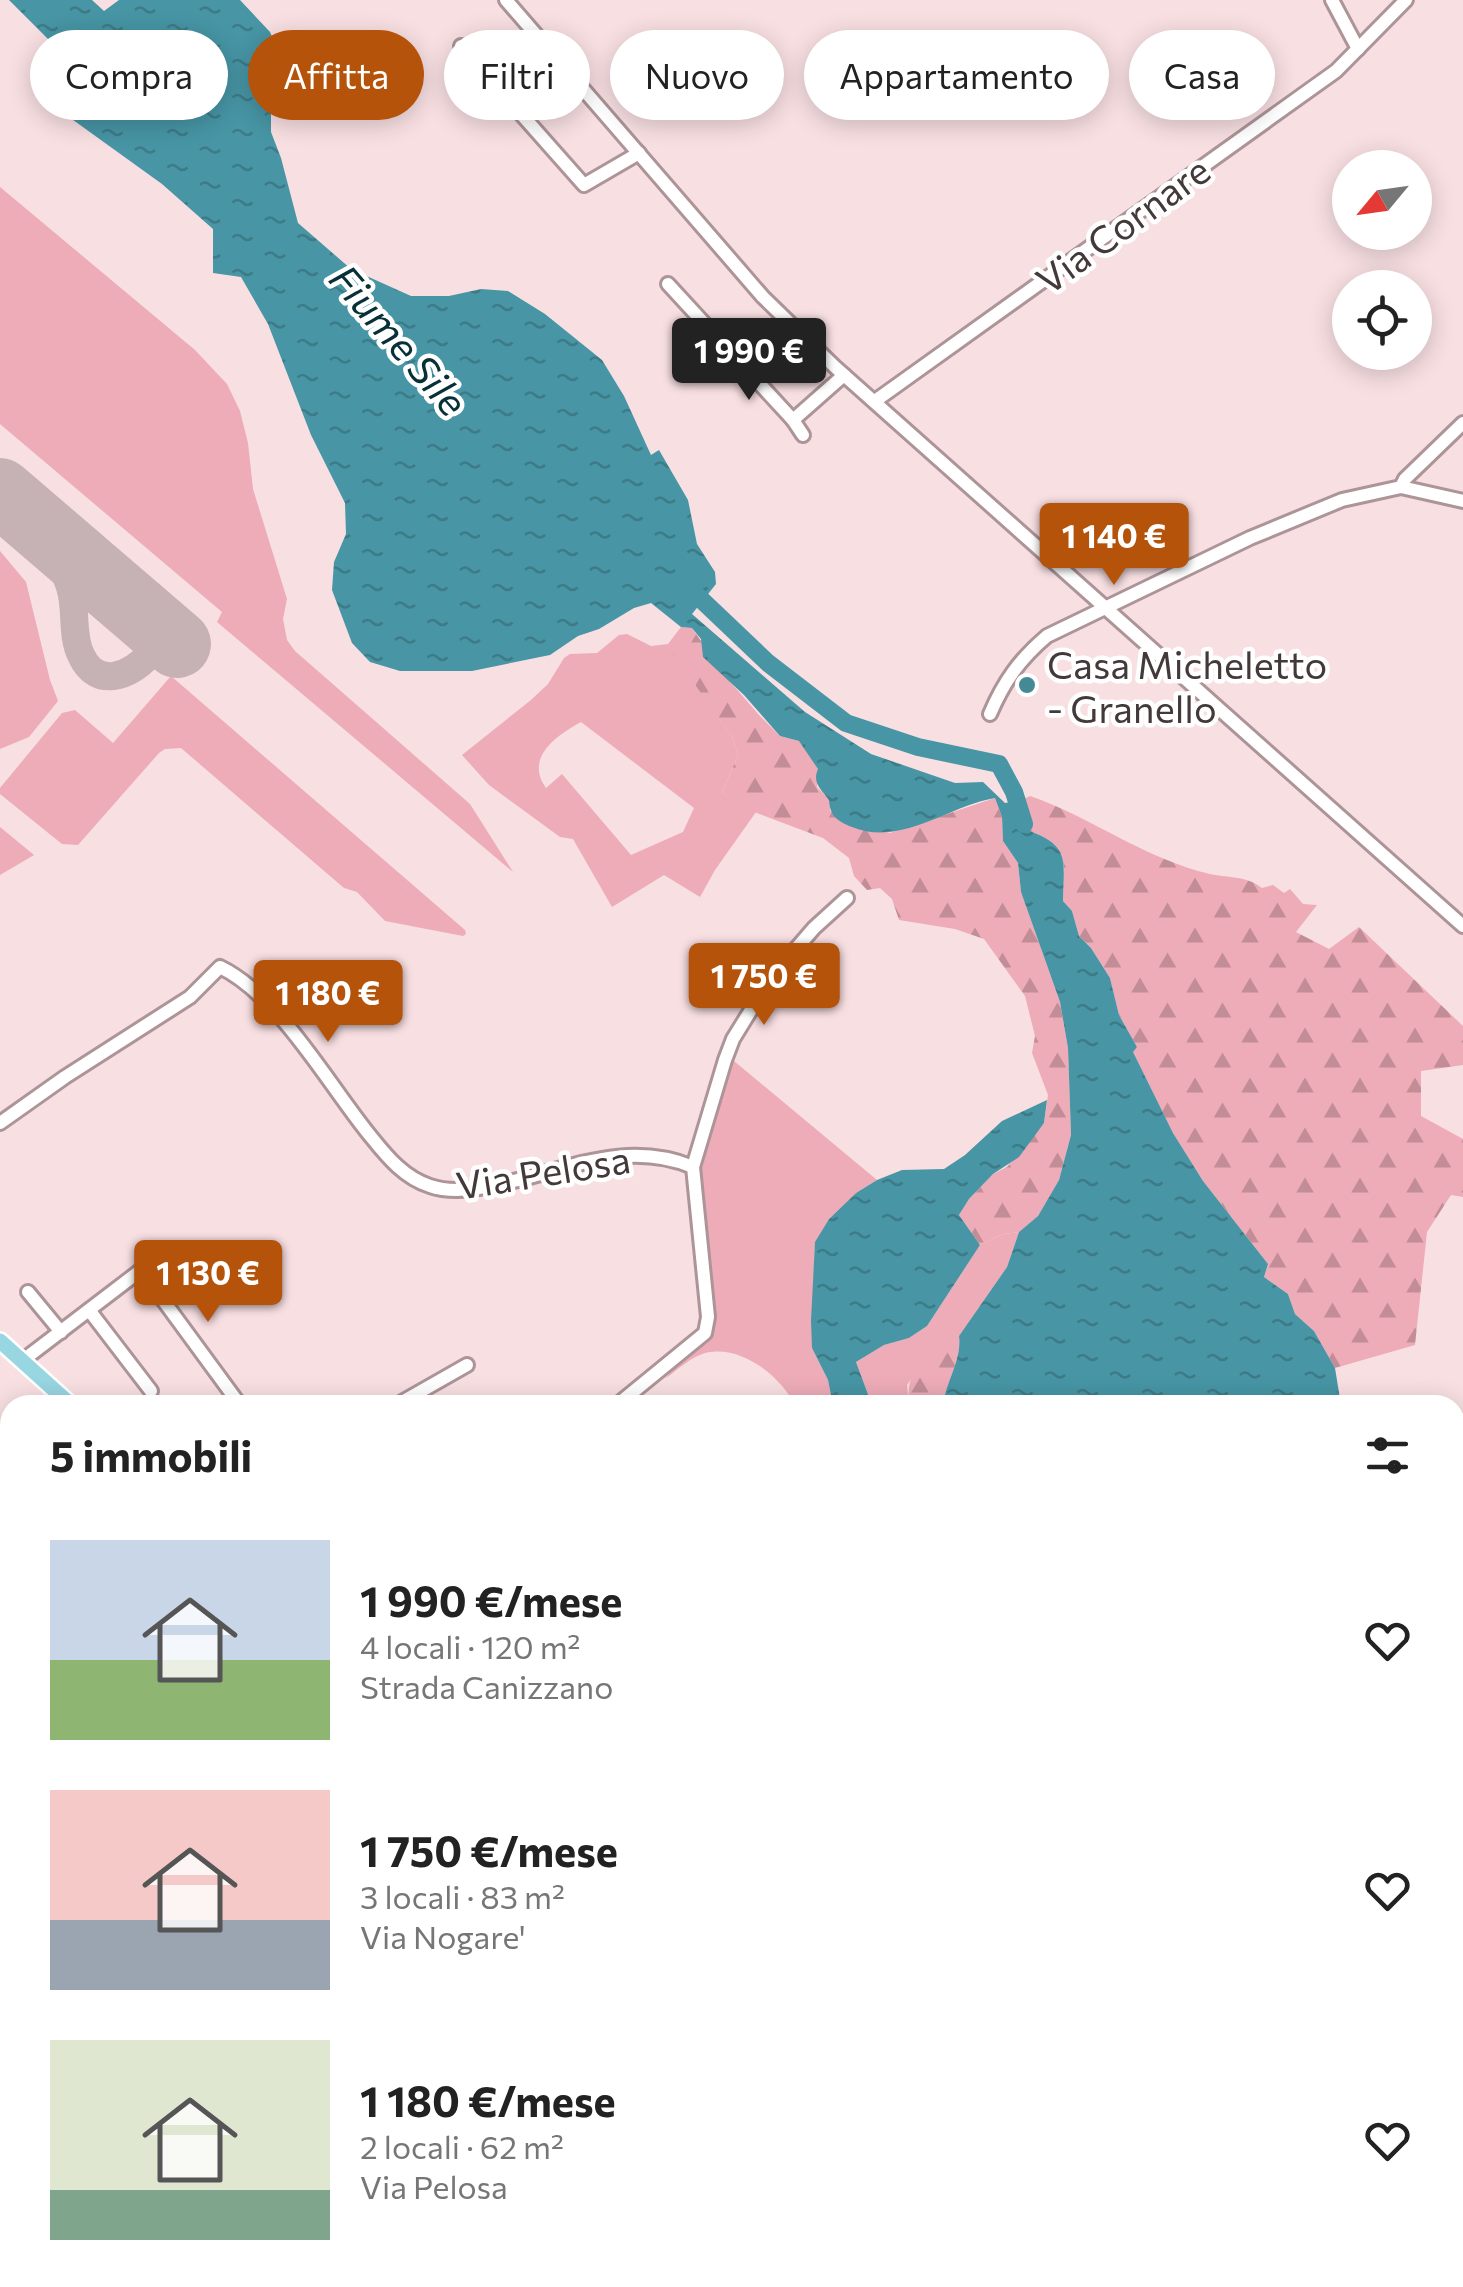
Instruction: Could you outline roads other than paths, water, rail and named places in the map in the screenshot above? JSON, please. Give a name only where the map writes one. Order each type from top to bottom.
[{"type":"main road","points":[[0,1342],[60,1395]]},
{"type":"street","points":[[506,0],[763,297],[1104,608],[1463,926]]},
{"type":"street","points":[[1332,0],[1358,49]]},
{"type":"street","name":"Via Cornare","points":[[875,402],[1336,71],[1406,0]]},
{"type":"street","points":[[526,120],[584,185],[640,153]]},
{"type":"street","points":[[668,284],[803,434]]},
{"type":"street","points":[[793,420],[844,374]]},
{"type":"street","points":[[1402,487],[1405,479],[1463,423]]},
{"type":"street","points":[[990,714],[1002,686],[1021,658],[1047,636],[1250,538],[1328,505],[1402,487],[1463,501]]},
{"type":"street","points":[[629,1395],[700,1338],[707,1326],[693,1167],[733,1039],[770,979],[814,928],[847,898]]},
{"type":"street","name":"Via Pelosa","points":[[0,1124],[65,1076],[190,997],[220,966],[279,1016],[393,1163],[431,1186],[476,1189],[634,1154],[677,1158],[693,1167]]},
{"type":"street","points":[[22,1361],[145,1267],[233,1395]]},
{"type":"street","points":[[28,1292],[60,1332]]},
{"type":"street","points":[[89,1310],[151,1392]]},
{"type":"street","points":[[414,1395],[467,1365]]},
{"type":"water","points":[[9,0],[92,0],[104,11],[119,0],[240,0],[268,30],[248,30],[248,120],[271,120],[271,132],[298,223],[351,269],[411,296],[449,296],[481,289],[508,291],[545,314],[602,360],[624,396],[651,455],[659,450],[688,500],[697,544],[715,572],[716,584],[692,614],[805,712],[871,754],[955,783],[983,782],[1005,803],[1022,800],[1028,811],[1025,829],[1050,841],[1061,854],[1063,901],[1072,911],[1079,936],[1110,978],[1119,1015],[1137,1047],[1133,1052],[1173,1133],[1203,1181],[1268,1264],[1264,1277],[1288,1294],[1295,1314],[1314,1331],[1335,1368],[1339,1395],[945,1395],[958,1354],[959,1336],[1007,1267],[1019,1232],[1038,1216],[1059,1180],[1071,1135],[1068,1048],[1060,1002],[1021,892],[1018,863],[1003,841],[1002,817],[995,798],[888,832],[870,832],[842,822],[833,814],[817,782],[818,769],[799,741],[780,736],[703,657],[701,639],[692,628],[681,627],[651,603],[578,636],[550,655],[472,671],[400,671],[370,662],[352,643],[332,590],[334,562],[346,534],[345,503],[311,435],[268,324],[241,277],[213,273],[213,229],[162,184],[73,120],[228,120],[228,30],[39,30]]},
{"type":"water","points":[[1047,1100],[1044,1123],[1019,1157],[993,1174],[959,1215],[980,1245],[927,1326],[856,1362],[868,1395],[831,1395],[812,1348],[811,1321],[815,1242],[829,1219],[856,1193],[877,1180],[902,1170],[944,1169],[1002,1121]]},
{"type":"waterway","name":"Fiume Sile","points":[[687,586],[768,663],[846,723],[918,747],[999,764],[1014,792],[1024,824]]},
{"type":"place","name":"Casa Micheletto - Granello","points":[[1027,685]]}]
